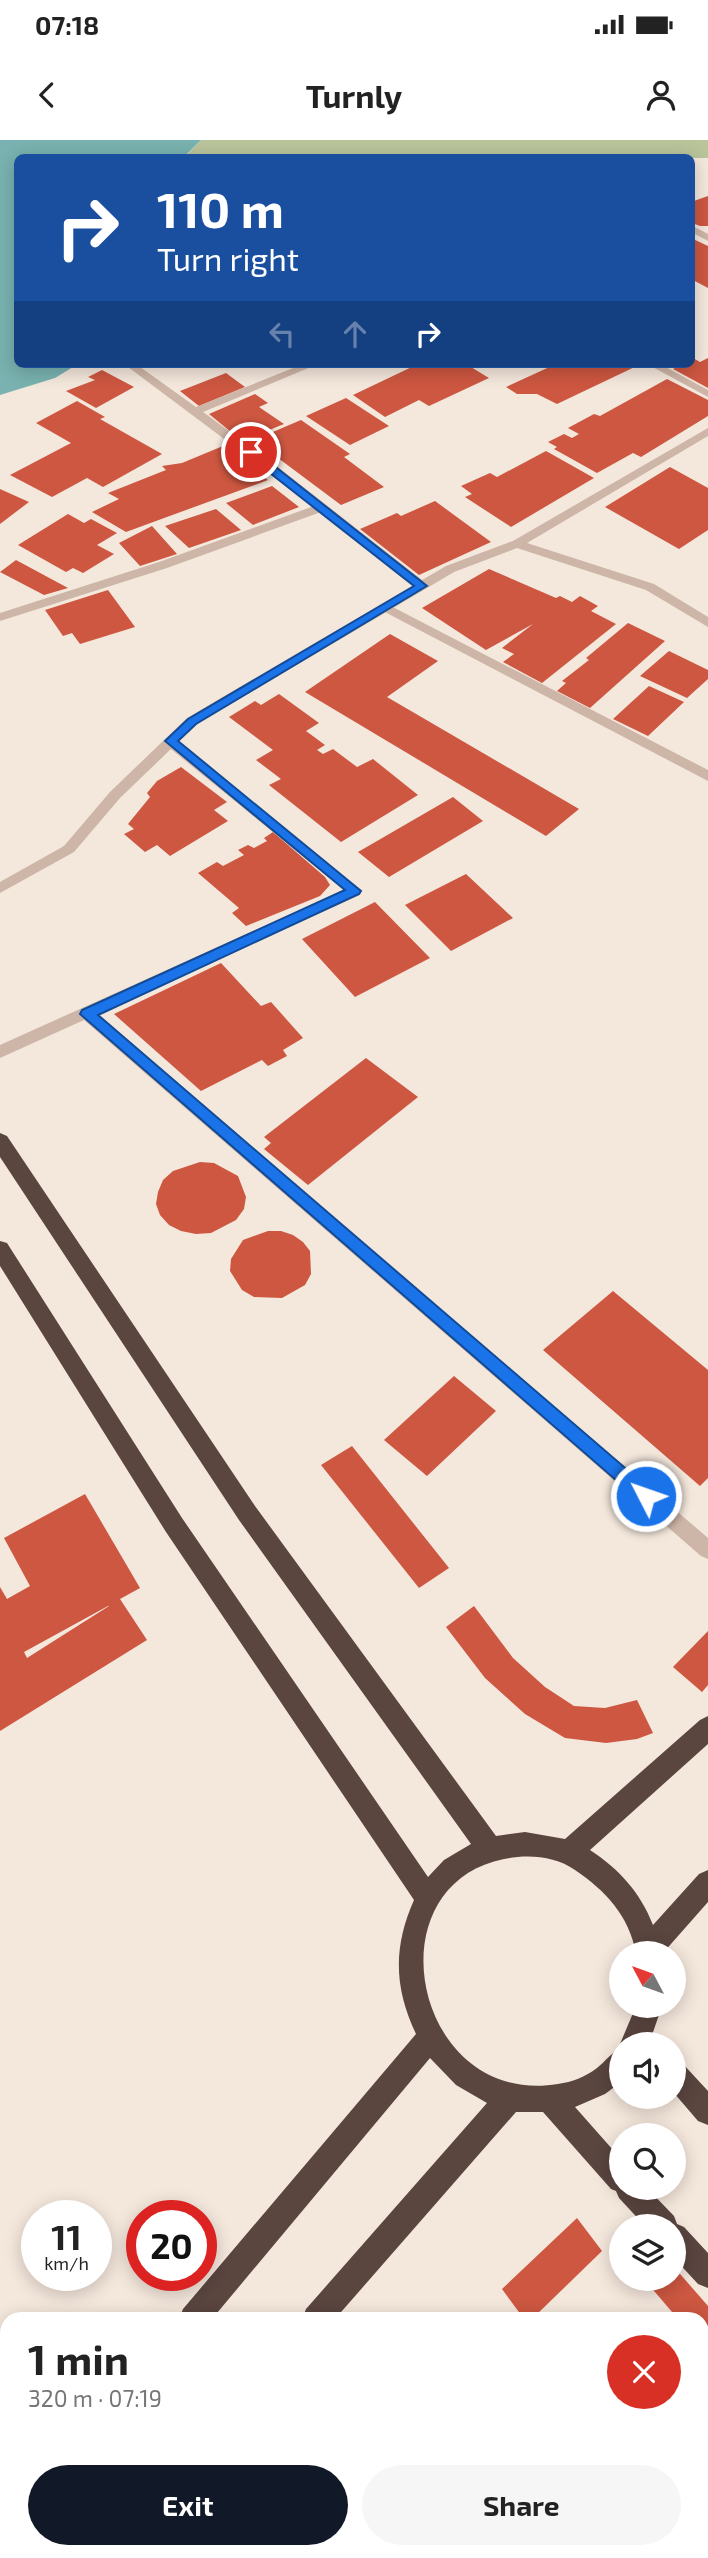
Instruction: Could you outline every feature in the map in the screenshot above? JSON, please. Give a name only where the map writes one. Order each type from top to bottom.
[{"type":"highway","points":[[0,1141],[247,1513],[490,1849]]},
{"type":"highway","points":[[0,1249],[174,1525],[428,1899]]},
{"type":"highway","points":[[569,1852],[708,1728]]},
{"type":"highway","points":[[609,2072],[586,2090],[550,2100],[510,2098],[474,2082],[443,2055],[422,2021],[411,1983],[412,1938],[428,1899],[454,1868],[490,1849],[529,1843],[569,1852],[605,1875],[632,1908],[645,1941]]},
{"type":"highway","points":[[658,1941],[708,1882]]},
{"type":"highway","points":[[199,2312],[431,2037]]},
{"type":"highway","points":[[686,2086],[708,2111]]},
{"type":"highway","points":[[322,2312],[510,2098]]},
{"type":"highway","points":[[550,2100],[609,2166]]},
{"type":"highway","points":[[640,2200],[653,2214]]},
{"type":"highway","points":[[686,2249],[708,2274]]},
{"type":"street","points":[[134,368],[323,507],[422,586]]},
{"type":"street","points":[[194,412],[303,368]]},
{"type":"street","points":[[659,368],[708,394]]},
{"type":"street","points":[[0,888],[69,849],[115,795],[192,721],[450,569],[517,544],[708,432]]},
{"type":"street","points":[[0,617],[112,584],[323,507]]},
{"type":"street","points":[[517,544],[650,587],[708,623]]},
{"type":"street","points":[[385,607],[708,776]]},
{"type":"street","points":[[0,1052],[355,891],[171,741]]},
{"type":"street","points":[[87,1014],[708,1549]]},
{"type":"green space","points":[[201,140],[708,140],[708,158],[695,158],[695,154],[188,154]]},
{"type":"water","points":[[0,140],[201,140],[187,154],[14,154],[14,368],[71,368],[55,378],[0,395]]},
{"type":"building","points":[[708,196],[708,226],[695,224],[695,201]]},
{"type":"building","points":[[695,240],[708,246],[708,288],[695,281]]},
{"type":"building","points":[[708,358],[708,388],[673,369],[695,368],[695,359],[700,362]]},
{"type":"building","points":[[410,368],[473,368],[489,378],[429,406],[419,400],[385,417],[353,395]]},
{"type":"building","points":[[547,368],[633,368],[557,404],[537,394],[517,394],[506,387]]},
{"type":"building","points":[[102,370],[134,387],[96,408],[66,391],[95,380],[88,377]]},
{"type":"building","points":[[226,373],[245,387],[199,406],[180,391]]},
{"type":"building","points":[[667,379],[708,400],[708,416],[641,457],[633,453],[597,473],[554,449],[557,447],[548,442],[564,434],[572,438],[579,434],[568,428],[594,414],[600,416]]},
{"type":"building","points":[[255,394],[268,403],[259,407],[284,424],[242,441],[209,414]]},
{"type":"building","points":[[346,398],[389,426],[350,445],[306,416]]},
{"type":"building","points":[[77,401],[105,417],[100,419],[162,454],[103,487],[87,478],[52,497],[10,475],[71,443],[36,423]]},
{"type":"building","points":[[301,420],[350,454],[344,457],[384,487],[341,505],[254,440]]},
{"type":"building","points":[[223,446],[268,480],[126,532],[92,512],[119,499],[108,493],[166,470],[162,466],[182,463]]},
{"type":"building","points":[[546,451],[594,478],[511,527],[465,497],[472,494],[461,486],[490,473],[497,477]]},
{"type":"building","points":[[670,467],[708,488],[708,530],[679,549],[605,507]]},
{"type":"building","points":[[272,486],[299,507],[253,525],[226,503]]},
{"type":"building","points":[[0,489],[29,502],[0,524]]},
{"type":"building","points":[[435,501],[491,542],[419,575],[360,529],[397,513],[401,516]]},
{"type":"building","points":[[216,509],[241,530],[189,548],[165,526]]},
{"type":"building","points":[[68,514],[84,523],[91,519],[117,533],[97,545],[114,554],[83,573],[73,568],[66,572],[18,545]]},
{"type":"building","points":[[152,526],[177,554],[140,566],[119,543]]},
{"type":"building","points":[[16,560],[68,588],[44,595],[0,572]]},
{"type":"building","points":[[489,569],[556,598],[560,596],[572,602],[580,596],[598,606],[591,611],[616,624],[542,683],[503,662],[514,654],[502,648],[533,624],[486,650],[422,608]]},
{"type":"building","points":[[108,590],[135,627],[80,644],[72,633],[63,636],[45,610]]},
{"type":"building","points":[[628,623],[665,641],[590,708],[557,691],[566,683],[562,681],[589,660],[586,658]]},
{"type":"building","points":[[390,634],[438,661],[387,697],[579,809],[546,836],[305,692]]},
{"type":"building","points":[[669,651],[708,670],[708,679],[687,698],[640,676]]},
{"type":"building","points":[[649,686],[684,702],[648,736],[613,719]]},
{"type":"building","points":[[279,694],[319,723],[306,731],[325,745],[317,750],[323,754],[333,749],[357,767],[373,759],[418,795],[341,842],[269,785],[281,779],[256,760],[273,750],[229,717],[255,701],[261,705]]},
{"type":"building","points":[[181,767],[227,802],[214,810],[228,821],[170,856],[157,845],[145,852],[124,834],[134,829],[128,824],[150,797],[147,793],[157,781]]},
{"type":"building","points":[[453,797],[483,821],[389,877],[358,852]]},
{"type":"building","points":[[273,832],[325,877],[330,885],[320,896],[246,926],[232,913],[239,908],[198,873],[217,862],[223,866],[244,855],[238,850],[248,845],[254,848],[267,841],[264,838]]},
{"type":"building","points":[[466,874],[513,918],[451,951],[405,905]]},
{"type":"building","points":[[375,902],[430,958],[355,997],[302,939]]},
{"type":"building","points":[[221,963],[261,1006],[271,1002],[303,1038],[283,1050],[287,1056],[268,1066],[262,1060],[201,1091],[114,1014]]},
{"type":"building","points":[[366,1058],[418,1097],[308,1185],[264,1149],[271,1143],[264,1137]]},
{"type":"building","points":[[200,1162],[214,1163],[238,1176],[246,1197],[244,1209],[236,1220],[211,1233],[196,1234],[169,1225],[160,1215],[156,1204],[163,1180],[173,1171]]},
{"type":"building","points":[[268,1231],[293,1235],[310,1251],[311,1274],[305,1285],[282,1298],[254,1297],[242,1290],[230,1271],[231,1259],[243,1240]]},
{"type":"building","points":[[613,1291],[708,1370],[708,1478],[700,1486],[543,1350]]},
{"type":"building","points":[[454,1376],[496,1411],[427,1476],[384,1440]]},
{"type":"building","points":[[352,1446],[449,1568],[419,1588],[321,1465]]},
{"type":"building","points":[[85,1494],[140,1588],[120,1599],[147,1640],[0,1731],[0,1587],[7,1599],[30,1586],[4,1538]],"holes":[[[109,1606],[27,1658],[24,1652]]]},
{"type":"building","points":[[474,1606],[513,1658],[545,1687],[574,1706],[605,1708],[637,1700],[653,1733],[637,1739],[606,1743],[565,1738],[525,1714],[485,1678],[446,1627]]},
{"type":"building","points":[[708,1631],[708,1685],[702,1692],[673,1667]]},
{"type":"building","points":[[577,2218],[602,2251],[539,2312],[519,2312],[502,2289]]},
{"type":"building","points":[[686,2281],[708,2306],[708,2312],[672,2312],[654,2291],[686,2291]]},
{"type":"route","points":[[251,452],[422,586],[192,721],[171,741],[355,891],[87,1014],[646,1496]]}]
